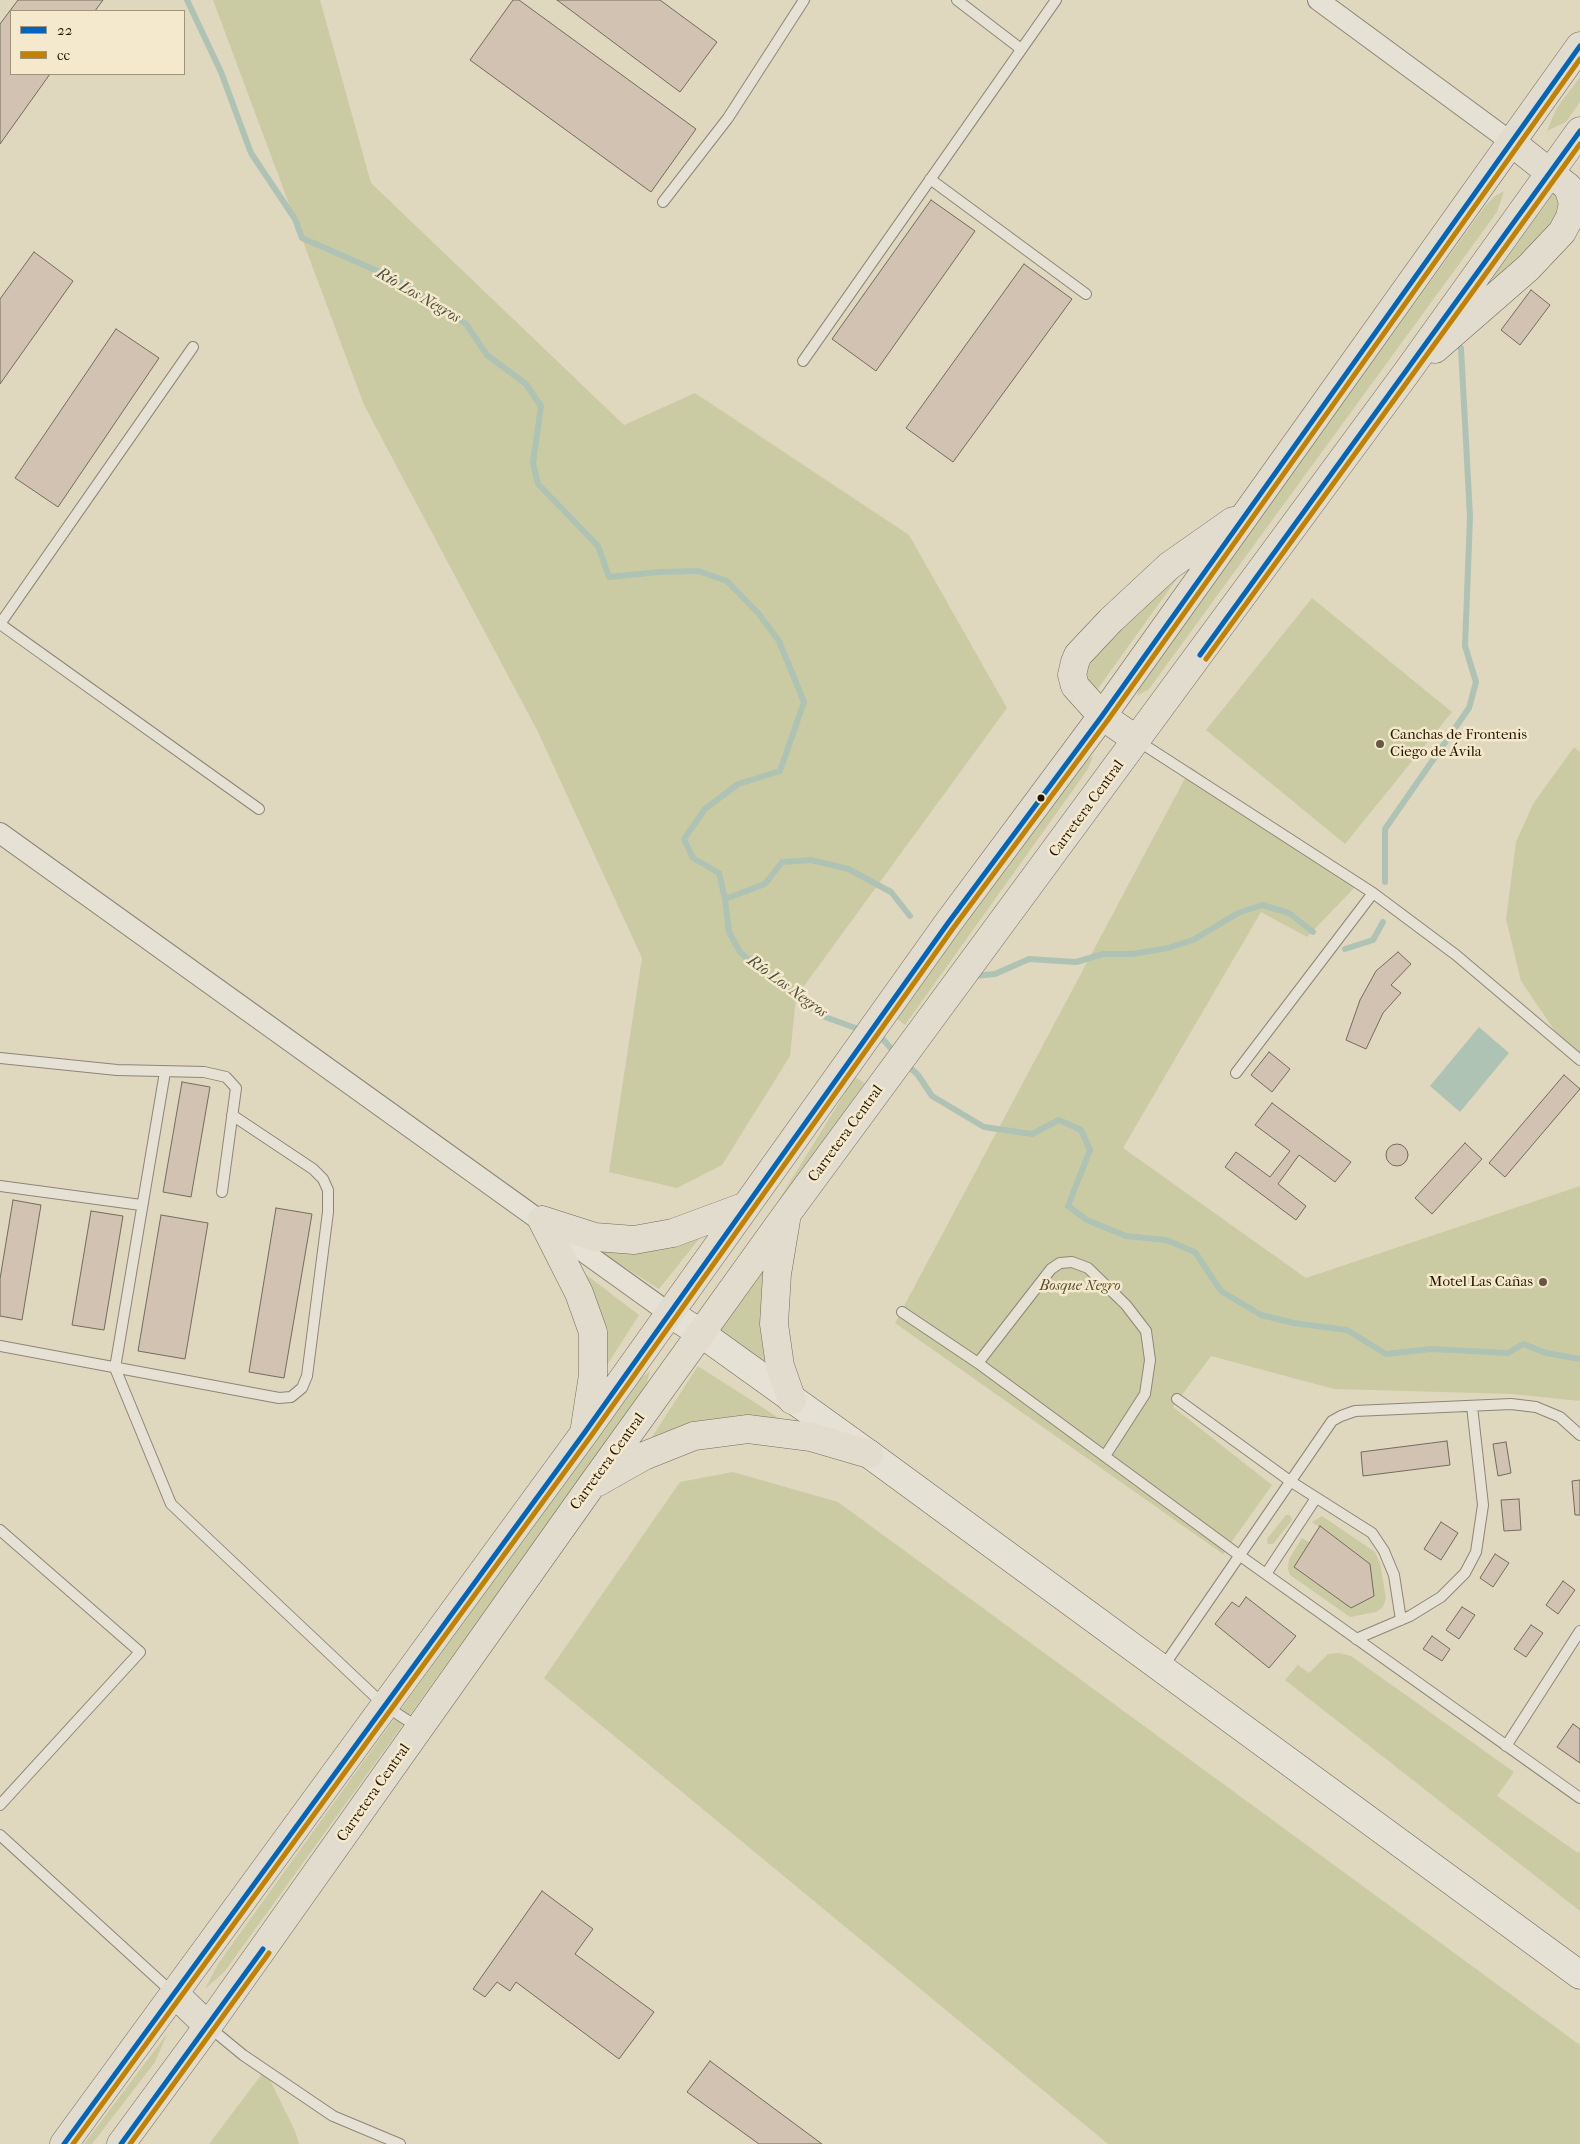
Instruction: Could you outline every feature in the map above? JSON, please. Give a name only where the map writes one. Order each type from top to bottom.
[{"type":"highway","points":[[64,2144],[585,1432],[885,1011],[1027,815],[1102,716],[1580,46]]},
{"type":"highway","name":"Carretera Central","points":[[121,2144],[208,2026],[591,1486],[786,1215],[1407,372],[1580,131]]},
{"type":"highway","points":[[1407,372],[1461,329],[1528,268],[1562,232],[1570,217],[1573,203],[1568,187],[1512,142]]},
{"type":"highway","points":[[1137,740],[1102,716],[1075,686],[1072,674],[1078,655],[1169,566],[1250,509]]},
{"type":"highway","points":[[542,1220],[595,1237],[634,1240],[673,1232],[746,1206]]},
{"type":"highway","points":[[786,1215],[777,1274],[774,1324],[780,1366],[792,1400]]},
{"type":"highway","points":[[542,1220],[579,1292],[593,1332],[593,1375],[585,1432]]},
{"type":"highway","points":[[591,1486],[644,1456],[694,1436],[748,1430],[810,1437],[869,1454]]},
{"type":"highway","points":[[175,1994],[208,2026]]},
{"type":"street","points":[[1318,0],[1512,142]]},
{"type":"street","points":[[0,832],[669,1313],[702,1334],[869,1454],[1580,1975]]},
{"type":"lane","points":[[663,202],[728,118],[804,0]]},
{"type":"lane","points":[[957,0],[1021,49]]},
{"type":"lane","points":[[803,361],[1056,0]]},
{"type":"lane","points":[[930,179],[1086,294]]},
{"type":"lane","points":[[194,347],[0,624],[259,809]]},
{"type":"lane","points":[[1137,740],[1373,893],[1456,955],[1580,1060]]},
{"type":"lane","points":[[1236,1073],[1373,893]]},
{"type":"lane","points":[[0,1058],[165,1072],[204,1072],[226,1077],[236,1088],[222,1192]]},
{"type":"lane","points":[[165,1072],[141,1205],[115,1368],[171,1504],[384,1705],[420,1729]]},
{"type":"lane","points":[[0,1346],[279,1398],[291,1397],[302,1388],[307,1376],[328,1212],[328,1190],[323,1179],[313,1169],[232,1115]]},
{"type":"lane","points":[[0,1186],[141,1205]]},
{"type":"lane","points":[[978,1363],[1051,1269],[1060,1263],[1072,1262],[1088,1268],[1126,1305],[1146,1332],[1150,1360],[1145,1394],[1105,1456]]},
{"type":"lane","points":[[902,1312],[978,1363],[1239,1555],[1580,1798]]},
{"type":"lane","points":[[1177,1400],[1290,1481],[1372,1533],[1384,1551],[1394,1575],[1400,1620]]},
{"type":"lane","points":[[1162,1668],[1332,1421],[1355,1411],[1511,1404],[1536,1407],[1560,1417],[1580,1435]]},
{"type":"lane","points":[[1356,1639],[1400,1620],[1442,1597],[1465,1573],[1476,1552],[1483,1505],[1472,1406]]},
{"type":"lane","points":[[1266,1574],[1316,1498]]},
{"type":"lane","points":[[0,1530],[140,1652],[0,1804]]},
{"type":"lane","points":[[1506,1746],[1580,1631]]},
{"type":"lane","points":[[0,1837],[175,1994]]},
{"type":"lane","points":[[208,2026],[243,2055],[334,2116],[400,2144]]},
{"type":"green space","points":[[213,0],[320,0],[371,183],[624,425],[695,393],[909,535],[1007,708],[796,997],[790,1056],[722,1165],[677,1188],[609,1172],[642,958],[537,730],[364,405]]},
{"type":"green space","points":[[1580,77],[1580,102],[1566,122],[1547,131],[1556,109]]},
{"type":"green space","points":[[1552,190],[1558,194],[1562,216],[1460,318]]},
{"type":"green space","points":[[1504,191],[1497,212],[1149,689],[1137,696],[1140,682],[1486,205],[1495,196]]},
{"type":"green space","points":[[1186,566],[1094,694],[1091,694],[1083,669],[1088,661]]},
{"type":"green space","points":[[1312,598],[1452,712],[1345,844],[1206,730]]},
{"type":"green space","points":[[1574,747],[1580,752],[1580,1055],[1557,1034],[1521,981],[1506,919],[1516,842],[1533,804]]},
{"type":"green space","points":[[1093,756],[1088,769],[905,1025],[896,1018],[1081,764]]},
{"type":"green space","name":"Bosque Negro","points":[[1191,767],[1356,886],[1307,937],[1261,912],[1123,1148],[1306,1278],[1580,1186],[1580,1401],[1512,1394],[1334,1389],[1211,1356],[1173,1407],[1272,1485],[1223,1554],[895,1323]]},
{"type":"green space","points":[[855,1077],[865,1083],[704,1308],[770,1214]]},
{"type":"green space","points":[[703,1234],[659,1289],[588,1244]]},
{"type":"green space","points":[[763,1267],[762,1305],[769,1371],[719,1333]]},
{"type":"green space","points":[[584,1273],[639,1315],[600,1376]]},
{"type":"green space","points":[[698,1366],[788,1424],[648,1443]]},
{"type":"green space","points":[[650,1371],[645,1389],[225,1971],[205,1989],[218,1964],[636,1382]]},
{"type":"green space","points":[[733,1472],[838,1502],[1580,2045],[1580,2144],[1108,2144],[544,1678],[680,1482]]},
{"type":"green space","points":[[1286,1515],[1290,1515],[1292,1520],[1273,1544],[1268,1544],[1267,1539]]},
{"type":"green space","points":[[1322,1516],[1375,1552],[1380,1563],[1386,1598],[1383,1607],[1376,1612],[1350,1617],[1290,1575],[1288,1569],[1289,1559],[1302,1538],[1310,1543],[1294,1567],[1351,1608],[1374,1596],[1370,1564],[1312,1522]]},
{"type":"green space","points":[[1339,1653],[1351,1656],[1514,1772],[1497,1796],[1578,1853],[1580,1851],[1580,1911],[1285,1680],[1298,1665],[1309,1673],[1328,1654]]},
{"type":"green space","points":[[167,2034],[155,2062],[92,2144],[84,2144]]},
{"type":"green space","points":[[265,2070],[295,2131],[299,2144],[209,2144]]},
{"type":"shaded area","points":[[1479,1027],[1509,1053],[1460,1112],[1430,1086]]},
{"type":"building","points":[[18,0],[103,0],[96,10],[10,10]]},
{"type":"building","points":[[513,0],[519,0],[696,129],[651,192],[470,60]]},
{"type":"building","points":[[557,0],[660,0],[717,42],[680,92]]},
{"type":"building","points":[[10,11],[10,75],[49,75],[0,144],[0,24]]},
{"type":"building","points":[[931,200],[975,231],[876,371],[832,339]]},
{"type":"building","points":[[34,252],[73,281],[0,384],[0,299]]},
{"type":"building","points":[[1024,264],[1072,299],[953,462],[906,428]]},
{"type":"building","points":[[1531,290],[1550,305],[1520,345],[1501,330]]},
{"type":"building","points":[[116,329],[159,358],[58,507],[15,478]]},
{"type":"building","points":[[1398,952],[1411,964],[1391,985],[1401,993],[1383,1013],[1366,1049],[1346,1040],[1360,1000],[1376,971]]},
{"type":"building","points":[[1269,1052],[1290,1069],[1272,1092],[1251,1075]]},
{"type":"building","points":[[1564,1075],[1580,1089],[1505,1177],[1489,1163]]},
{"type":"building","points":[[182,1082],[210,1087],[191,1197],[163,1192]]},
{"type":"building","points":[[1272,1103],[1351,1162],[1335,1182],[1299,1155],[1278,1184],[1306,1206],[1296,1220],[1225,1167],[1236,1152],[1270,1177],[1290,1151],[1255,1125]]},
{"type":"building","points":[[1465,1143],[1482,1159],[1432,1214],[1415,1198]]},
{"type":"building","points":[[1397,1144],[1405,1147],[1408,1155],[1405,1163],[1397,1166],[1389,1163],[1386,1155],[1389,1147]]},
{"type":"building","points":[[13,1200],[41,1205],[22,1320],[0,1316],[0,1279]]},
{"type":"building","points":[[276,1208],[312,1214],[284,1378],[249,1372]]},
{"type":"building","points":[[91,1211],[123,1216],[104,1330],[72,1325]]},
{"type":"building","points":[[161,1215],[208,1223],[185,1359],[138,1351]]},
{"type":"building","points":[[1447,1441],[1450,1465],[1363,1476],[1361,1452]]},
{"type":"building","points":[[1506,1442],[1511,1473],[1498,1476],[1493,1444]]},
{"type":"building","points":[[1580,1480],[1580,1515],[1575,1515],[1572,1481]]},
{"type":"building","points":[[1519,1499],[1521,1530],[1504,1531],[1501,1500]]},
{"type":"building","points":[[1441,1522],[1458,1533],[1441,1560],[1424,1549]]},
{"type":"building","points":[[1320,1526],[1370,1564],[1374,1596],[1351,1608],[1294,1567]]},
{"type":"building","points":[[1495,1554],[1509,1563],[1493,1587],[1480,1578]]},
{"type":"building","points":[[1563,1581],[1575,1590],[1558,1614],[1546,1605]]},
{"type":"building","points":[[1246,1597],[1296,1636],[1269,1668],[1215,1624],[1232,1602],[1239,1607]]},
{"type":"building","points":[[1462,1607],[1475,1615],[1459,1639],[1446,1630]]},
{"type":"building","points":[[1531,1625],[1543,1633],[1526,1657],[1514,1649]]},
{"type":"building","points":[[1432,1636],[1450,1649],[1442,1661],[1423,1649]]},
{"type":"building","points":[[1573,1724],[1580,1729],[1580,1763],[1557,1747]]},
{"type":"building","points":[[542,1891],[593,1929],[575,1954],[654,2012],[619,2059],[516,1982],[510,1991],[497,1982],[485,1997],[473,1989]]},
{"type":"building","points":[[710,2061],[822,2144],[759,2144],[687,2092]]},
{"type":"waterway","name":"Río Los Negros","points":[[187,0],[221,72],[251,153],[295,219],[302,238],[389,276],[427,298],[466,324],[487,355],[526,384],[541,406],[533,463],[538,484],[598,546],[609,577],[659,572],[698,571],[727,581],[758,613],[779,641],[804,702],[780,771],[738,784],[705,809],[684,839],[693,858],[719,873],[725,899],[729,932],[740,952],[771,979],[825,1017],[864,1031]]},
{"type":"waterway","points":[[1385,882],[1385,829],[1469,708],[1476,682],[1465,646],[1470,517],[1461,348]]},
{"type":"waterway","points":[[725,899],[765,884],[782,862],[811,860],[848,869],[891,892],[910,916]]},
{"type":"waterway","points":[[974,976],[995,974],[1029,959],[1076,962],[1103,954],[1132,954],[1168,948],[1193,940],[1238,913],[1262,905],[1289,913],[1313,932]]},
{"type":"waterway","points":[[1345,949],[1373,940],[1383,922]]},
{"type":"waterway","name":"Río Los Negros","points":[[876,1035],[880,1036],[897,1055]]},
{"type":"waterway","name":"Río Los Negros","points":[[906,1064],[918,1075],[932,1096],[984,1127],[1032,1134],[1059,1120],[1081,1130],[1090,1150],[1068,1206],[1087,1220],[1126,1236],[1166,1240],[1195,1252],[1221,1291],[1261,1315],[1294,1323],[1347,1330],[1386,1354],[1431,1349],[1508,1353],[1523,1344],[1546,1353],[1580,1359]]},
{"type":"transit line","name":"22","points":[[64,2144],[585,1432],[948,923],[1102,716],[1580,46]]},
{"type":"transit line","name":"cc","points":[[73,2144],[591,1436],[954,927],[1108,720],[1580,59]]},
{"type":"transit line","name":"22","points":[[1200,655],[1580,131]]},
{"type":"transit line","name":"cc","points":[[1206,659],[1580,144]]},
{"type":"transit line","name":"22","points":[[121,2144],[263,1949]]},
{"type":"transit line","name":"cc","points":[[130,2144],[269,1953]]},
{"type":"place","name":"Canchas de Frontenis Ciego de Ávila","points":[[1380,744]]},
{"type":"place","name":"Motel Las Cañas","points":[[1543,1282]]}]
